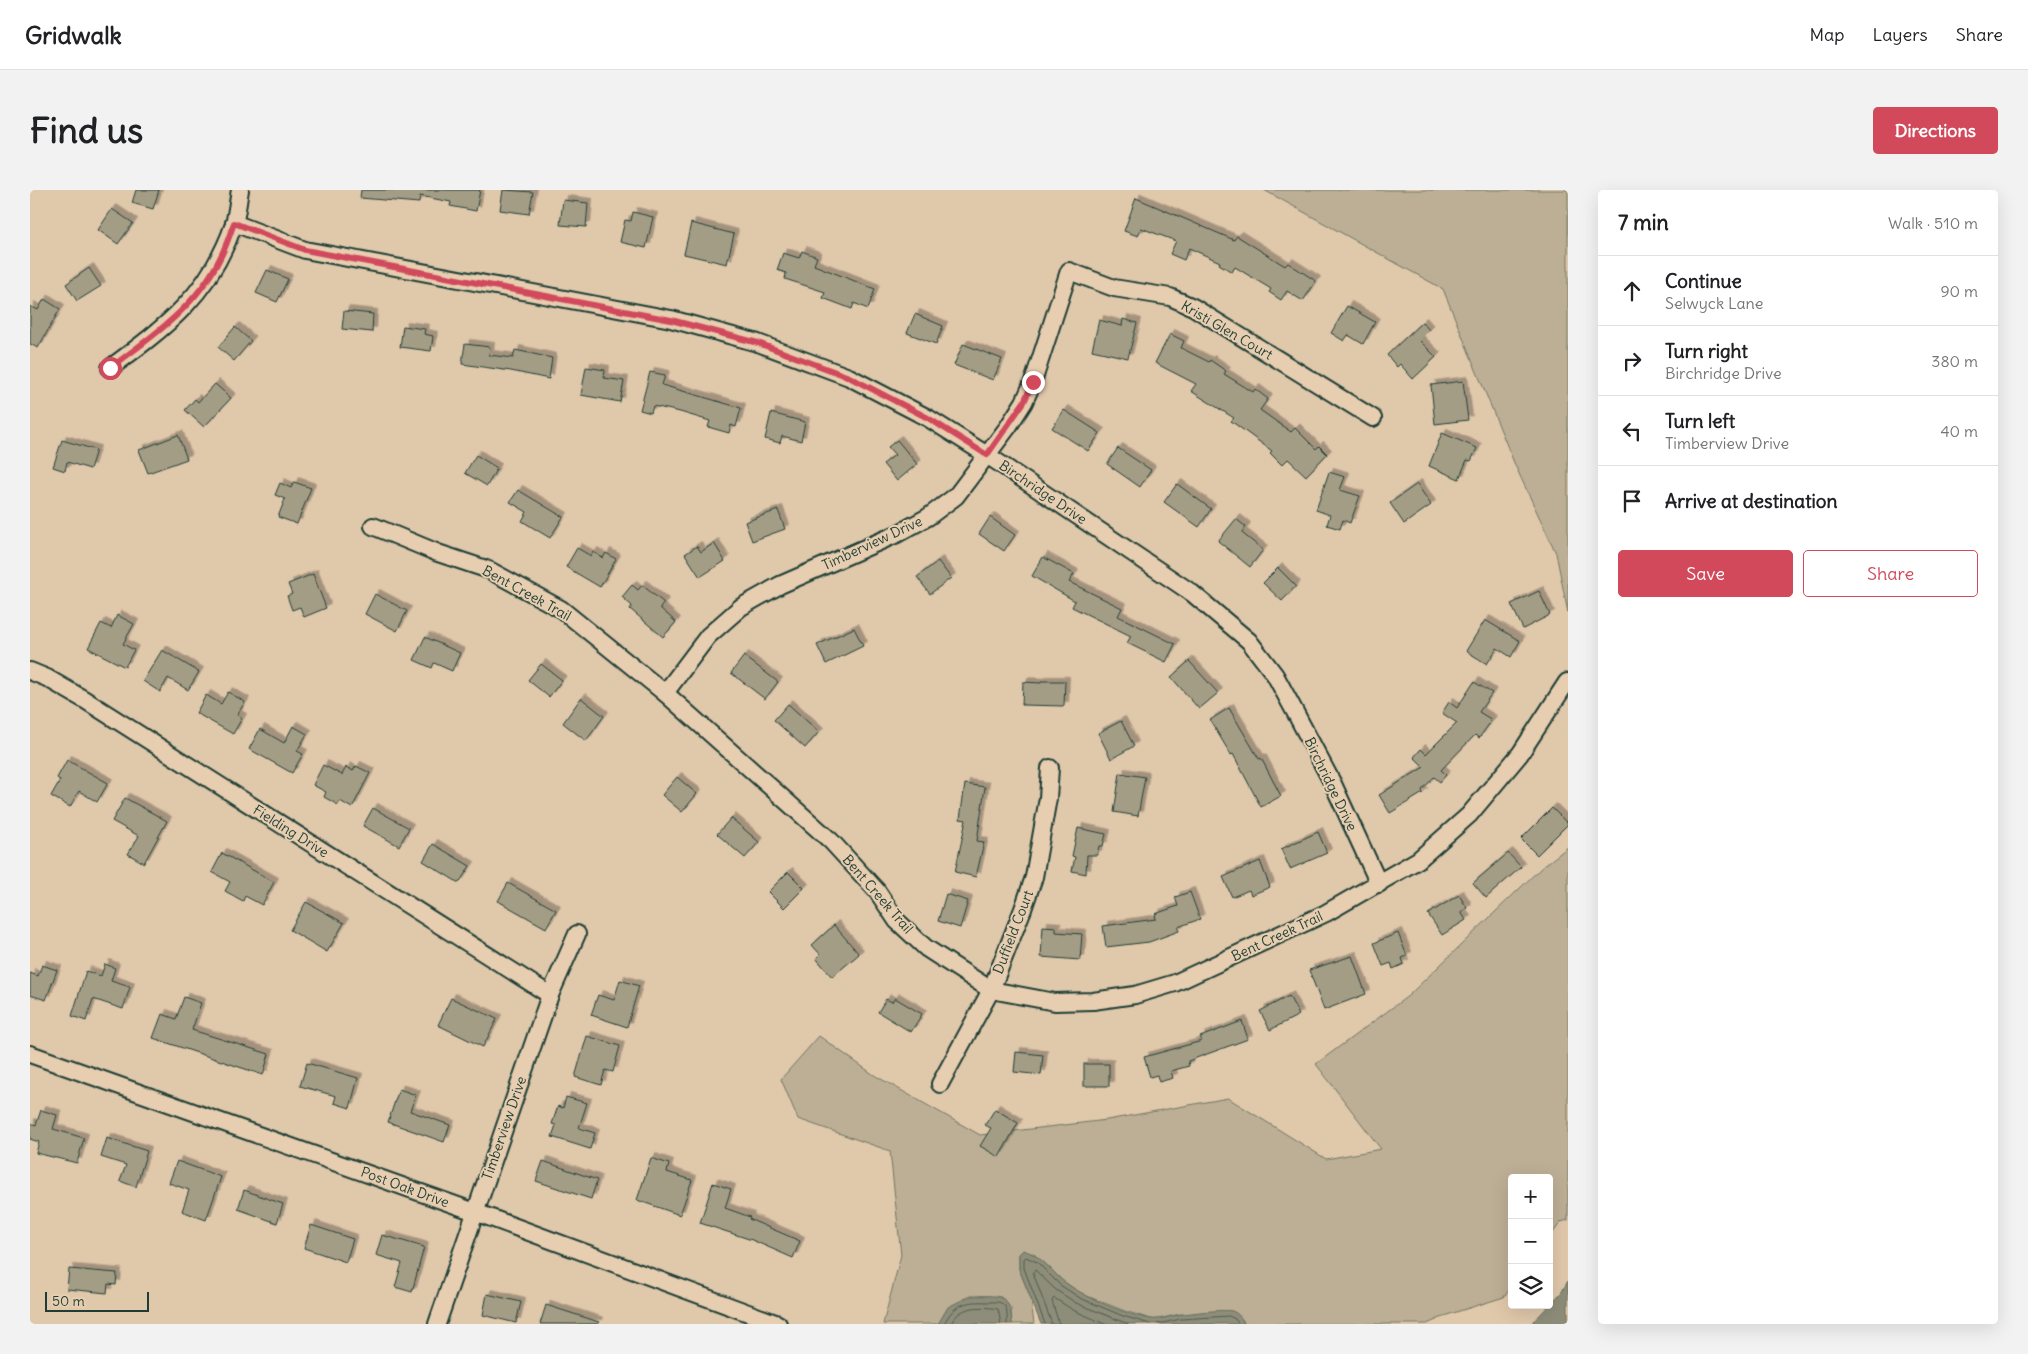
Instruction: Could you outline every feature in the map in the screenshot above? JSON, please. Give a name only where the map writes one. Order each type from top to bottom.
[{"type":"street","points":[[110,368],[158,333],[183,310],[220,260],[234,223],[240,190]]},
{"type":"street","name":"Birchridge Drive","points":[[234,223],[305,250],[671,320],[758,343],[849,377],[928,418],[987,455],[1192,593],[1250,641],[1275,675],[1295,712],[1333,784],[1379,884]]},
{"type":"street","name":"Timberview Drive","points":[[665,693],[708,636],[741,607],[780,585],[897,534],[928,517],[956,496],[1008,426],[1030,389],[1069,271]]},
{"type":"street","name":"Kristi Glen Court","points":[[1069,271],[1114,288],[1170,297],[1193,307],[1373,418]]},
{"type":"street","name":"Bent Creek Trail","points":[[373,526],[438,553],[490,570],[561,609],[665,693],[831,842],[864,876],[897,921],[926,948],[990,990],[1055,1002],[1093,1001],[1135,995],[1176,983],[1326,913],[1418,860],[1469,815],[1520,754],[1567,682]]},
{"type":"street","name":"Fielding Drive","points":[[30,671],[48,678],[86,700],[550,995]]},
{"type":"street","name":"Duffield Court","points":[[940,1084],[990,990],[1023,909],[1034,877],[1048,798],[1050,768]]},
{"type":"street","name":"Timberview Drive","points":[[437,1324],[550,995],[577,934]]},
{"type":"street","name":"Post Oak Drive","points":[[30,1054],[475,1212],[778,1324]]},
{"type":"shaded area","points":[[1264,190],[1568,190],[1568,613],[1556,553],[1515,465],[1443,289]]},
{"type":"shaded area","points":[[1568,847],[1568,1220],[1561,1222],[1553,1233],[1553,1174],[1508,1174],[1508,1292],[1504,1297],[1450,1314],[1427,1324],[1244,1324],[1243,1320],[1180,1314],[1154,1320],[1082,1294],[1063,1281],[1033,1253],[1019,1254],[1019,1269],[1031,1299],[1034,1324],[1012,1324],[1011,1308],[1001,1297],[979,1296],[938,1324],[883,1324],[901,1255],[890,1151],[798,1119],[781,1079],[819,1036],[874,1075],[980,1135],[1107,1120],[1228,1098],[1326,1159],[1381,1149],[1316,1064],[1408,996],[1541,868]]},
{"type":"water","points":[[1023,1250],[1039,1259],[1070,1286],[1105,1304],[1130,1314],[1155,1319],[1197,1312],[1232,1311],[1238,1314],[1244,1324],[1041,1324],[1019,1269],[1019,1254]]},
{"type":"water","points":[[1568,1281],[1568,1324],[1531,1324],[1546,1309],[1553,1309],[1553,1301],[1561,1293]]},
{"type":"water","points":[[970,1296],[995,1296],[1001,1298],[1009,1306],[1012,1324],[938,1324],[948,1307]]},
{"type":"building","points":[[136,190],[159,190],[153,209],[132,203]]},
{"type":"building","points":[[361,190],[480,190],[476,211],[450,206],[451,202],[420,196],[419,203],[360,198]]},
{"type":"building","points":[[503,190],[533,192],[529,214],[500,210]]},
{"type":"building","points":[[1136,198],[1234,240],[1237,236],[1285,266],[1288,263],[1316,281],[1303,301],[1287,291],[1281,300],[1269,292],[1271,289],[1235,267],[1232,272],[1219,264],[1220,262],[1189,248],[1184,260],[1170,254],[1176,241],[1141,228],[1138,236],[1124,231]]},
{"type":"building","points":[[563,200],[588,203],[586,227],[560,225]]},
{"type":"building","points":[[112,209],[133,223],[118,244],[98,230]]},
{"type":"building","points":[[633,212],[653,217],[646,248],[620,242],[625,220],[631,221]]},
{"type":"building","points":[[691,223],[734,234],[727,264],[684,254]]},
{"type":"building","points":[[802,251],[817,257],[814,265],[875,289],[868,309],[854,303],[852,309],[823,298],[825,292],[785,279],[786,273],[777,270],[783,253],[799,258]]},
{"type":"building","points":[[89,268],[101,286],[77,301],[66,284]]},
{"type":"building","points":[[267,270],[288,279],[277,302],[256,293]]},
{"type":"building","points":[[44,299],[60,309],[38,348],[30,344],[30,306],[38,310]]},
{"type":"building","points":[[1347,306],[1375,322],[1363,344],[1348,335],[1344,341],[1331,333]]},
{"type":"building","points":[[344,311],[373,314],[372,332],[342,329]]},
{"type":"building","points":[[915,314],[943,326],[936,344],[907,333]]},
{"type":"building","points":[[1123,319],[1137,323],[1128,358],[1092,350],[1099,320],[1122,326]]},
{"type":"building","points":[[1422,322],[1429,330],[1419,340],[1436,357],[1413,379],[1400,364],[1397,367],[1387,355]]},
{"type":"building","points":[[403,326],[425,329],[424,334],[433,336],[431,351],[400,347]]},
{"type":"building","points":[[235,327],[251,341],[234,361],[218,347]]},
{"type":"building","points":[[1170,334],[1184,341],[1181,348],[1209,362],[1210,360],[1226,371],[1224,374],[1253,392],[1255,389],[1268,399],[1260,410],[1291,432],[1295,428],[1316,449],[1319,446],[1327,454],[1306,476],[1288,459],[1282,465],[1270,453],[1272,451],[1231,421],[1234,418],[1191,391],[1196,384],[1155,363]]},
{"type":"building","points":[[465,344],[490,347],[489,355],[513,358],[515,350],[552,358],[549,379],[462,364]]},
{"type":"building","points":[[963,344],[1002,359],[993,380],[954,365]]},
{"type":"building","points":[[586,367],[605,370],[604,378],[624,381],[620,402],[581,395]]},
{"type":"building","points":[[650,372],[665,375],[662,385],[741,408],[736,427],[731,425],[729,433],[708,427],[710,421],[680,412],[653,406],[651,413],[640,410]]},
{"type":"building","points":[[1463,381],[1468,420],[1435,424],[1431,385]]},
{"type":"building","points":[[215,384],[231,398],[204,427],[185,410],[195,399],[198,402]]},
{"type":"building","points":[[1064,410],[1100,433],[1088,451],[1052,428]]},
{"type":"building","points":[[771,413],[805,422],[801,441],[782,436],[780,443],[765,439]]},
{"type":"building","points":[[1442,433],[1477,448],[1471,461],[1467,460],[1459,479],[1429,466]]},
{"type":"building","points":[[178,435],[187,459],[148,473],[139,450]]},
{"type":"building","points":[[62,440],[96,450],[90,469],[67,462],[65,471],[53,467]]},
{"type":"building","points":[[897,440],[917,464],[897,481],[883,464],[895,455],[888,447]]},
{"type":"building","points":[[1118,448],[1151,470],[1140,487],[1107,464]]},
{"type":"building","points":[[476,455],[497,468],[487,486],[465,473]]},
{"type":"building","points":[[1329,472],[1345,477],[1340,490],[1360,496],[1350,523],[1343,520],[1340,529],[1327,525],[1330,515],[1316,510]]},
{"type":"building","points":[[294,482],[311,488],[297,524],[278,517],[285,499],[275,495],[280,483],[291,488]]},
{"type":"building","points":[[1177,484],[1211,509],[1199,527],[1164,502]]},
{"type":"building","points":[[1417,484],[1431,505],[1404,524],[1390,503]]},
{"type":"building","points":[[518,490],[563,517],[550,538],[522,521],[527,512],[510,502]]},
{"type":"building","points":[[778,510],[785,529],[752,541],[745,522]]},
{"type":"building","points":[[990,517],[1015,535],[1004,551],[979,534]]},
{"type":"building","points":[[1236,519],[1246,527],[1242,533],[1263,550],[1250,567],[1218,541]]},
{"type":"building","points":[[714,543],[725,561],[700,577],[685,554],[697,546],[701,552]]},
{"type":"building","points":[[577,548],[591,556],[593,552],[603,558],[606,553],[616,559],[600,587],[566,567]]},
{"type":"building","points":[[1043,557],[1074,574],[1069,582],[1122,608],[1118,616],[1175,644],[1166,662],[1127,643],[1131,636],[1072,607],[1075,601],[1032,576]]},
{"type":"building","points":[[938,561],[951,578],[930,594],[917,577]]},
{"type":"building","points":[[1278,568],[1296,586],[1282,601],[1263,583]]},
{"type":"building","points":[[313,574],[326,608],[304,617],[300,607],[292,610],[287,596],[292,594],[288,584]]},
{"type":"building","points":[[632,585],[638,590],[642,585],[664,603],[660,608],[676,622],[663,637],[630,609],[632,606],[622,597]]},
{"type":"building","points":[[1539,591],[1550,615],[1523,629],[1511,604]]},
{"type":"building","points":[[375,594],[407,611],[397,631],[365,614]]},
{"type":"building","points":[[117,615],[134,624],[123,644],[134,650],[125,667],[88,648],[101,623],[111,628]]},
{"type":"building","points":[[1485,620],[1520,641],[1511,657],[1497,648],[1487,664],[1466,651]]},
{"type":"building","points":[[854,628],[863,646],[826,664],[817,645]]},
{"type":"building","points":[[425,637],[460,653],[452,671],[434,663],[432,668],[414,660]]},
{"type":"building","points":[[162,650],[199,672],[188,690],[168,678],[160,692],[143,681]]},
{"type":"building","points":[[744,656],[778,682],[765,699],[731,673]]},
{"type":"building","points":[[1189,661],[1218,693],[1199,709],[1171,677]]},
{"type":"building","points":[[541,664],[562,680],[549,697],[528,680]]},
{"type":"building","points":[[1041,681],[1065,681],[1064,706],[1022,705],[1023,682],[1041,683]]},
{"type":"building","points":[[1474,682],[1492,693],[1479,712],[1492,720],[1479,738],[1475,735],[1441,770],[1446,775],[1440,782],[1434,777],[1422,790],[1423,793],[1390,813],[1379,795],[1424,767],[1414,757],[1421,749],[1426,754],[1457,723],[1442,713],[1449,702],[1457,708]]},
{"type":"building","points":[[228,692],[245,702],[237,715],[242,718],[233,734],[196,713],[206,695],[221,704]]},
{"type":"building","points":[[581,698],[604,716],[586,741],[563,723]]},
{"type":"building","points":[[788,704],[819,732],[805,748],[774,720]]},
{"type":"building","points":[[1229,708],[1259,759],[1261,758],[1281,796],[1261,807],[1233,754],[1231,755],[1210,720]]},
{"type":"building","points":[[1121,721],[1134,746],[1111,759],[1098,733]]},
{"type":"building","points":[[293,726],[307,734],[297,751],[303,754],[292,773],[249,749],[260,729],[284,743]]},
{"type":"building","points":[[67,760],[108,783],[97,802],[79,791],[70,807],[51,796],[60,780],[57,778]]},
{"type":"building","points":[[323,765],[342,775],[346,767],[353,771],[356,766],[370,773],[352,808],[340,801],[338,805],[324,797],[326,792],[313,785]]},
{"type":"building","points":[[1120,773],[1145,777],[1138,816],[1114,812]]},
{"type":"building","points":[[677,777],[697,794],[682,812],[662,795]]},
{"type":"building","points":[[965,784],[985,787],[977,841],[984,842],[976,877],[955,872],[966,820],[960,819]]},
{"type":"building","points":[[125,798],[167,821],[144,863],[128,854],[139,836],[112,821]]},
{"type":"building","points":[[373,808],[409,828],[399,846],[363,826]]},
{"type":"building","points":[[1552,808],[1568,824],[1537,855],[1521,839]]},
{"type":"building","points":[[731,818],[759,842],[745,858],[717,834]]},
{"type":"building","points":[[1078,828],[1106,834],[1103,846],[1099,846],[1097,855],[1087,855],[1086,874],[1072,871],[1075,857],[1072,856]]},
{"type":"building","points":[[1318,832],[1327,853],[1290,869],[1281,849]]},
{"type":"building","points":[[433,844],[470,866],[459,883],[423,861]]},
{"type":"building","points":[[222,853],[274,882],[262,905],[245,896],[243,901],[225,891],[230,882],[212,872]]},
{"type":"building","points":[[1508,853],[1521,867],[1486,898],[1473,883]]},
{"type":"building","points":[[1260,861],[1270,887],[1251,895],[1249,890],[1232,897],[1223,877]]},
{"type":"building","points":[[788,872],[804,888],[784,908],[768,892]]},
{"type":"building","points":[[508,883],[556,910],[546,928],[498,901]]},
{"type":"building","points":[[1190,892],[1200,919],[1178,927],[1179,931],[1149,942],[1106,947],[1103,926],[1156,919],[1155,914],[1178,906],[1175,897]]},
{"type":"building","points":[[946,894],[968,901],[960,928],[938,921]]},
{"type":"building","points":[[1459,895],[1467,908],[1461,912],[1466,920],[1442,935],[1428,914]]},
{"type":"building","points":[[306,902],[344,923],[327,952],[290,930]]},
{"type":"building","points":[[834,925],[859,954],[832,977],[816,958],[820,954],[812,945]]},
{"type":"building","points":[[1043,926],[1056,927],[1056,932],[1082,934],[1080,960],[1041,957]]},
{"type":"building","points":[[1398,933],[1407,956],[1402,958],[1404,964],[1393,969],[1391,963],[1383,966],[1374,943]]},
{"type":"building","points":[[1352,956],[1366,994],[1324,1010],[1309,970]]},
{"type":"building","points":[[105,964],[115,968],[111,981],[130,987],[123,1009],[93,999],[86,1021],[72,1016],[86,971],[101,976]]},
{"type":"building","points":[[42,965],[57,970],[46,1000],[30,995],[30,973],[38,976]]},
{"type":"building","points":[[620,980],[639,986],[627,1027],[591,1015],[598,995],[614,1000]]},
{"type":"building","points":[[1289,996],[1299,1015],[1270,1030],[1260,1011]]},
{"type":"building","points":[[184,997],[201,1003],[192,1030],[269,1054],[263,1075],[153,1038],[162,1014],[176,1019]]},
{"type":"building","points":[[451,998],[497,1019],[483,1047],[438,1025]]},
{"type":"building","points":[[895,998],[922,1014],[911,1032],[878,1012],[886,999],[892,1002]]},
{"type":"building","points":[[1242,1021],[1248,1039],[1188,1061],[1189,1066],[1171,1071],[1173,1078],[1159,1082],[1157,1075],[1150,1077],[1144,1057],[1202,1041],[1200,1037]]},
{"type":"building","points":[[587,1036],[620,1046],[613,1072],[605,1070],[601,1085],[575,1077]]},
{"type":"building","points":[[1016,1052],[1043,1055],[1041,1075],[1014,1072]]},
{"type":"building","points":[[307,1063],[358,1078],[350,1108],[334,1103],[336,1096],[300,1086]]},
{"type":"building","points":[[1084,1064],[1109,1064],[1109,1086],[1084,1086]]},
{"type":"building","points":[[399,1089],[416,1095],[410,1111],[450,1125],[444,1142],[388,1122]]},
{"type":"building","points":[[566,1097],[587,1103],[579,1128],[595,1133],[590,1149],[552,1137],[556,1125],[552,1124],[558,1106],[563,1108]]},
{"type":"building","points":[[995,1109],[1018,1123],[999,1157],[980,1146],[991,1128],[985,1125]]},
{"type":"building","points":[[41,1110],[57,1115],[53,1129],[84,1138],[77,1163],[36,1153],[39,1142],[30,1139],[30,1123],[36,1125]]},
{"type":"building","points":[[107,1138],[147,1151],[136,1187],[120,1181],[126,1165],[101,1157]]},
{"type":"building","points":[[651,1158],[669,1164],[667,1172],[692,1180],[680,1215],[637,1200]]},
{"type":"building","points":[[177,1161],[221,1177],[206,1220],[182,1211],[189,1190],[169,1183]]},
{"type":"building","points":[[543,1161],[597,1180],[591,1199],[536,1181]]},
{"type":"building","points":[[713,1183],[731,1189],[725,1208],[750,1217],[749,1219],[800,1241],[793,1258],[752,1240],[700,1223]]},
{"type":"building","points":[[244,1190],[283,1204],[277,1223],[238,1209]]},
{"type":"building","points":[[311,1225],[353,1239],[346,1262],[304,1248]]},
{"type":"building","points":[[382,1235],[424,1247],[412,1292],[395,1287],[402,1263],[376,1255]]},
{"type":"building","points":[[69,1269],[117,1273],[116,1285],[108,1284],[107,1293],[67,1289]]},
{"type":"building","points":[[487,1294],[521,1302],[516,1323],[483,1315]]},
{"type":"building","points":[[546,1305],[599,1322],[598,1324],[540,1324]]},
{"type":"route","points":[[110,368],[158,333],[183,310],[220,260],[234,223],[305,250],[671,320],[758,343],[849,377],[886,398],[928,418],[987,455],[1024,402],[1033,382]]}]
